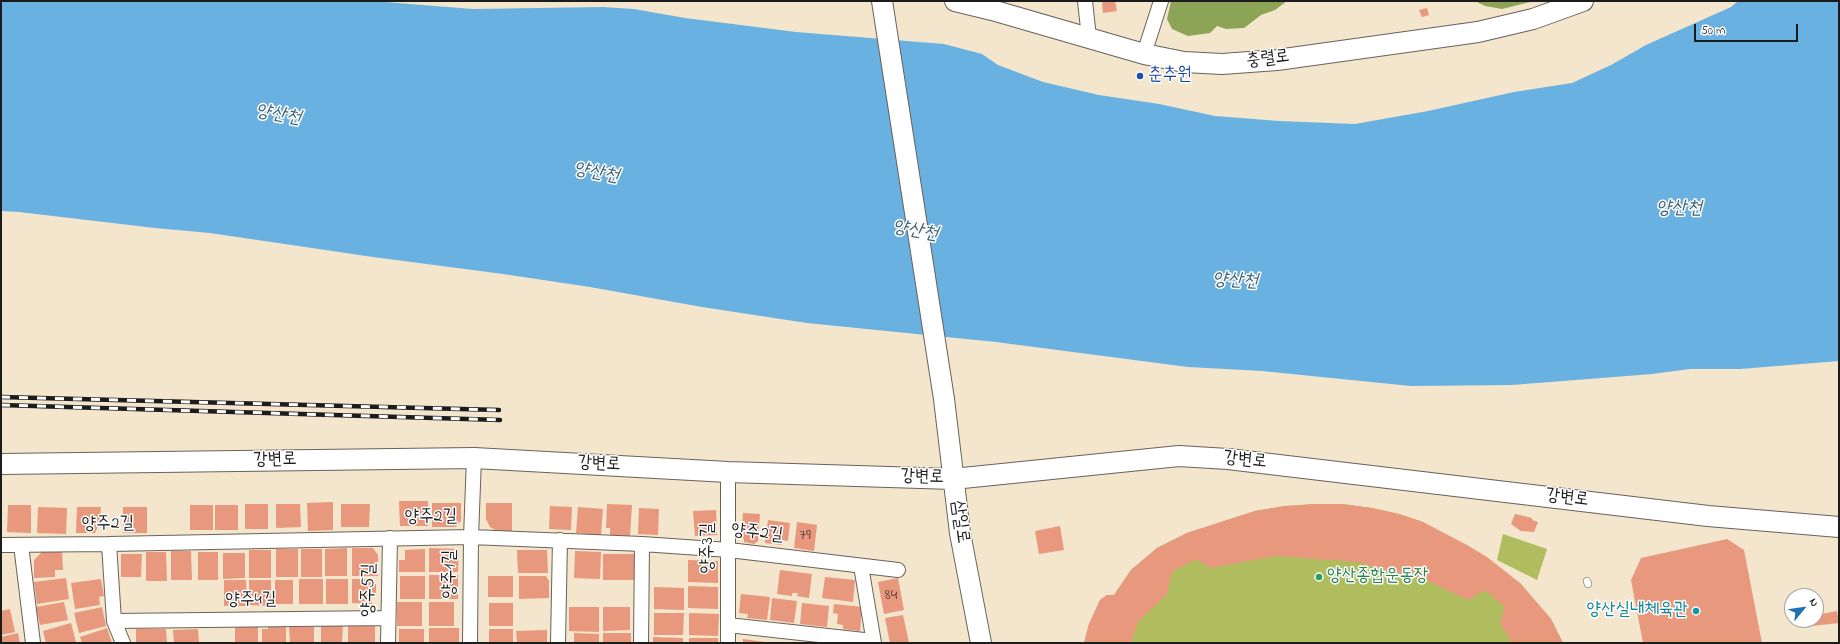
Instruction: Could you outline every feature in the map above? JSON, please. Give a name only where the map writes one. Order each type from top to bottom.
[{"type":"street","name":"충렬로","points":[[955,1],[976,4],[1144,54],[1184,62],[1199,63],[1248,63],[1277,60],[1478,32],[1533,19],[1583,1]]},
{"type":"street","points":[[1085,1],[1089,38]]},
{"type":"street","points":[[1144,54],[1161,1]]},
{"type":"street","name":"삼일로","points":[[882,7],[943,394],[960,532],[981,643]]},
{"type":"street","name":"강변로","points":[[1,464],[474,458],[728,472],[953,479],[1179,456],[1228,459],[1708,516],[1839,527]]},
{"type":"street","name":"양주1길","points":[[470,643],[471,537],[474,458]]},
{"type":"street","name":"양주3길","points":[[728,472],[728,643]]},
{"type":"street","name":"양주2길","points":[[1,545],[471,537],[642,544],[729,550],[898,570]]},
{"type":"street","name":"양주5길","points":[[388,643],[390,538]]},
{"type":"street","points":[[558,643],[560,540]]},
{"type":"street","points":[[109,544],[114,621],[123,643]]},
{"type":"street","points":[[641,643],[642,544]]},
{"type":"street","points":[[20,545],[33,643]]},
{"type":"street","points":[[728,625],[874,642],[861,566]]},
{"type":"street","name":"양주4길","points":[[114,621],[388,618]]},
{"type":"green space","points":[[1171,1],[1287,1],[1275,10],[1261,15],[1244,28],[1226,29],[1217,26],[1210,33],[1188,36],[1172,29],[1167,19]]},
{"type":"green space","points":[[1475,1],[1534,1],[1502,9],[1485,6]]},
{"type":"green space","name":"양산종합운동장","points":[[1342,504],[1372,508],[1399,514],[1423,522],[1520,583],[1551,619],[1563,643],[1084,643],[1089,624],[1100,600],[1107,595],[1114,595],[1131,570],[1157,548],[1187,533],[1255,511],[1285,506]]},
{"type":"green space","points":[[1503,534],[1547,549],[1537,580],[1497,560]]},
{"type":"water","name":"양산천","points":[[1,1],[372,1],[473,9],[603,7],[634,9],[685,18],[796,32],[944,44],[982,54],[998,65],[1043,82],[1099,95],[1159,104],[1215,116],[1279,121],[1355,124],[1428,111],[1514,92],[1572,83],[1611,65],[1646,45],[1731,7],[1738,1],[1839,1],[1839,361],[1740,369],[1690,369],[1652,374],[1512,385],[1411,386],[1262,371],[1188,367],[996,342],[807,323],[702,307],[590,287],[210,233],[1,211]]},
{"type":"building","points":[[1102,1],[1115,1],[1117,11],[1103,13]]},
{"type":"building","points":[[1427,8],[1429,15],[1422,17],[1419,10]]},
{"type":"building","points":[[399,501],[428,501],[428,526],[400,526]]},
{"type":"building","points":[[333,502],[333,530],[308,531],[307,503]]},
{"type":"building","points":[[432,503],[461,503],[461,521],[456,527],[432,527]]},
{"type":"building","points":[[486,503],[512,503],[512,531],[497,531],[490,527],[486,519]]},
{"type":"building","points":[[245,504],[268,504],[268,529],[245,529]]},
{"type":"building","points":[[276,504],[300,504],[301,527],[276,528]]},
{"type":"building","points":[[341,504],[370,504],[369,527],[341,527]]},
{"type":"building","points":[[607,504],[632,505],[630,536],[610,535],[610,528],[606,528]]},
{"type":"building","points":[[1342,504],[1372,508],[1399,514],[1423,522],[1467,545],[1487,557],[1520,583],[1551,619],[1563,643],[1512,643],[1500,623],[1505,607],[1485,590],[1468,600],[1428,581],[1357,562],[1275,556],[1211,568],[1196,559],[1172,572],[1167,594],[1138,622],[1131,643],[1084,643],[1089,624],[1100,600],[1107,595],[1114,595],[1131,570],[1157,548],[1187,533],[1255,511],[1285,506]]},
{"type":"building","points":[[8,505],[31,505],[31,533],[7,532]]},
{"type":"building","points":[[190,505],[213,505],[213,530],[190,530]]},
{"type":"building","points":[[215,505],[238,505],[238,530],[215,530]]},
{"type":"building","points":[[550,506],[572,507],[571,530],[549,529]]},
{"type":"building","points":[[38,507],[67,508],[66,534],[37,533]]},
{"type":"building","points":[[77,507],[101,507],[100,522],[95,533],[76,533]]},
{"type":"building","points":[[123,507],[147,507],[147,533],[123,533]]},
{"type":"building","points":[[578,507],[603,509],[601,535],[576,533]]},
{"type":"building","points":[[639,508],[659,509],[658,535],[638,534]]},
{"type":"building","points":[[716,510],[717,535],[695,536],[693,511]]},
{"type":"building","points":[[743,513],[760,514],[758,541],[754,544],[744,542],[744,539],[741,538]]},
{"type":"building","points":[[1515,514],[1532,518],[1532,520],[1538,522],[1534,532],[1521,531],[1511,524]]},
{"type":"building","points":[[768,520],[790,523],[788,541],[782,540],[782,545],[765,543]]},
{"type":"building","points":[[797,522],[817,525],[814,551],[794,548]]},
{"type":"building","points":[[1060,526],[1064,550],[1039,554],[1035,531]]},
{"type":"building","name":"양산실내체육관","points":[[1727,539],[1744,550],[1762,643],[1643,643],[1631,580],[1641,558]]},
{"type":"building","points":[[347,548],[347,576],[325,576],[325,549]]},
{"type":"building","points":[[352,548],[373,548],[378,555],[378,576],[352,576]]},
{"type":"building","points":[[429,548],[459,549],[458,572],[429,572]]},
{"type":"building","points":[[276,549],[298,549],[298,577],[276,577]]},
{"type":"building","points":[[301,549],[322,549],[322,577],[301,577]]},
{"type":"building","points":[[425,549],[425,572],[399,572],[399,560],[405,560],[405,550]]},
{"type":"building","points":[[249,550],[271,550],[271,578],[249,578]]},
{"type":"building","points":[[517,550],[547,550],[548,573],[518,573]]},
{"type":"building","points":[[62,551],[63,570],[55,570],[55,577],[34,578],[34,560],[42,552]]},
{"type":"building","points":[[171,551],[191,551],[192,580],[171,580]]},
{"type":"building","points":[[575,551],[601,552],[600,579],[574,578]]},
{"type":"building","points":[[146,552],[166,552],[167,581],[146,581]]},
{"type":"building","points":[[198,552],[218,552],[218,580],[198,580]]},
{"type":"building","points":[[223,553],[245,553],[245,578],[223,579]]},
{"type":"building","points":[[121,554],[142,554],[141,577],[121,577]]},
{"type":"building","points":[[603,554],[634,554],[634,580],[603,580]]},
{"type":"building","points":[[688,560],[718,561],[718,583],[688,582]]},
{"type":"building","points":[[780,570],[812,574],[809,598],[797,596],[798,593],[792,593],[792,596],[777,594]]},
{"type":"building","points":[[429,575],[458,575],[458,599],[429,599]]},
{"type":"building","points":[[400,576],[425,576],[425,599],[400,599]]},
{"type":"building","points":[[488,576],[513,576],[513,597],[488,597]]},
{"type":"building","points":[[519,576],[546,576],[549,581],[549,598],[519,599]]},
{"type":"building","points":[[825,577],[855,580],[853,602],[822,598]]},
{"type":"building","points":[[66,578],[69,599],[37,604],[34,582]]},
{"type":"building","points":[[898,578],[904,610],[884,614],[878,582]]},
{"type":"building","points":[[101,579],[104,596],[99,597],[100,605],[75,609],[71,583]]},
{"type":"building","points":[[299,579],[323,579],[323,604],[299,604]]},
{"type":"building","points":[[326,579],[348,579],[348,604],[326,604]]},
{"type":"building","points":[[352,579],[372,579],[372,584],[376,584],[376,596],[372,597],[372,604],[352,603]]},
{"type":"building","points":[[224,580],[246,580],[247,606],[224,606]]},
{"type":"building","points":[[249,580],[271,580],[271,606],[249,605]]},
{"type":"building","points":[[275,580],[293,580],[293,604],[275,604]]},
{"type":"building","points":[[688,586],[718,587],[718,609],[688,608]]},
{"type":"building","points":[[654,587],[684,588],[684,610],[654,609]]},
{"type":"building","points":[[741,594],[770,597],[767,620],[747,618],[748,614],[739,613]]},
{"type":"building","points":[[772,598],[797,601],[794,623],[770,620]]},
{"type":"building","points":[[64,602],[68,620],[40,625],[36,607]]},
{"type":"building","points":[[397,602],[422,602],[422,626],[397,626]]},
{"type":"building","points":[[429,602],[454,602],[454,626],[429,626]]},
{"type":"building","points":[[489,603],[513,603],[513,626],[489,626]]},
{"type":"building","points":[[802,603],[829,606],[827,627],[800,624]]},
{"type":"building","points":[[834,604],[862,607],[860,631],[843,629],[843,625],[837,624],[838,614],[833,613]]},
{"type":"building","points":[[102,607],[106,626],[79,633],[74,613]]},
{"type":"building","points":[[569,607],[599,607],[599,632],[569,631]]},
{"type":"building","points":[[603,607],[630,607],[630,630],[603,631]]},
{"type":"building","points":[[10,609],[15,632],[1,635],[1,611]]},
{"type":"building","points":[[1837,611],[1839,623],[1824,625],[1824,613]]},
{"type":"building","points":[[654,613],[684,613],[683,635],[654,635]]},
{"type":"building","points":[[689,613],[719,614],[718,636],[689,635]]},
{"type":"building","points":[[903,615],[909,643],[890,643],[885,618]]},
{"type":"building","points":[[71,623],[76,642],[46,643],[43,631]]},
{"type":"building","points":[[268,625],[286,625],[286,643],[262,643],[262,629],[268,629]]},
{"type":"building","points":[[321,625],[343,625],[342,643],[321,643]]},
{"type":"building","points":[[235,626],[258,626],[258,643],[235,643]]},
{"type":"building","points":[[348,626],[375,626],[375,643],[348,643]]},
{"type":"building","points":[[289,627],[314,627],[314,643],[290,643]]},
{"type":"building","points":[[107,628],[112,643],[82,643],[80,637]]},
{"type":"building","points":[[429,628],[459,628],[459,643],[429,643]]},
{"type":"building","points":[[136,629],[166,629],[167,643],[136,643]]},
{"type":"building","points":[[198,629],[199,643],[174,643],[173,630]]},
{"type":"building","points":[[399,629],[424,629],[424,643],[399,643]]},
{"type":"building","points":[[489,629],[513,629],[513,643],[489,643]]},
{"type":"building","points":[[547,630],[547,643],[517,643],[516,631]]},
{"type":"building","points":[[18,633],[20,643],[1,643],[1,637]]},
{"type":"building","points":[[574,633],[599,634],[599,643],[574,643]]},
{"type":"building","points":[[603,633],[631,633],[631,643],[603,643]]},
{"type":"building","points":[[653,637],[683,638],[683,643],[653,643]]},
{"type":"building","points":[[689,638],[718,638],[718,643],[689,643]]},
{"type":"building","points":[[743,639],[765,642],[765,643],[743,643]]},
{"type":"railway","points":[[1,397],[499,410]]},
{"type":"railway","points":[[1,405],[500,420]]},
{"type":"place","name":"춘추원","points":[[1140,76]]},
{"type":"place","name":"양산종합운동장","points":[[1319,577]]},
{"type":"place","name":"양산실내체육관","points":[[1696,611]]}]
